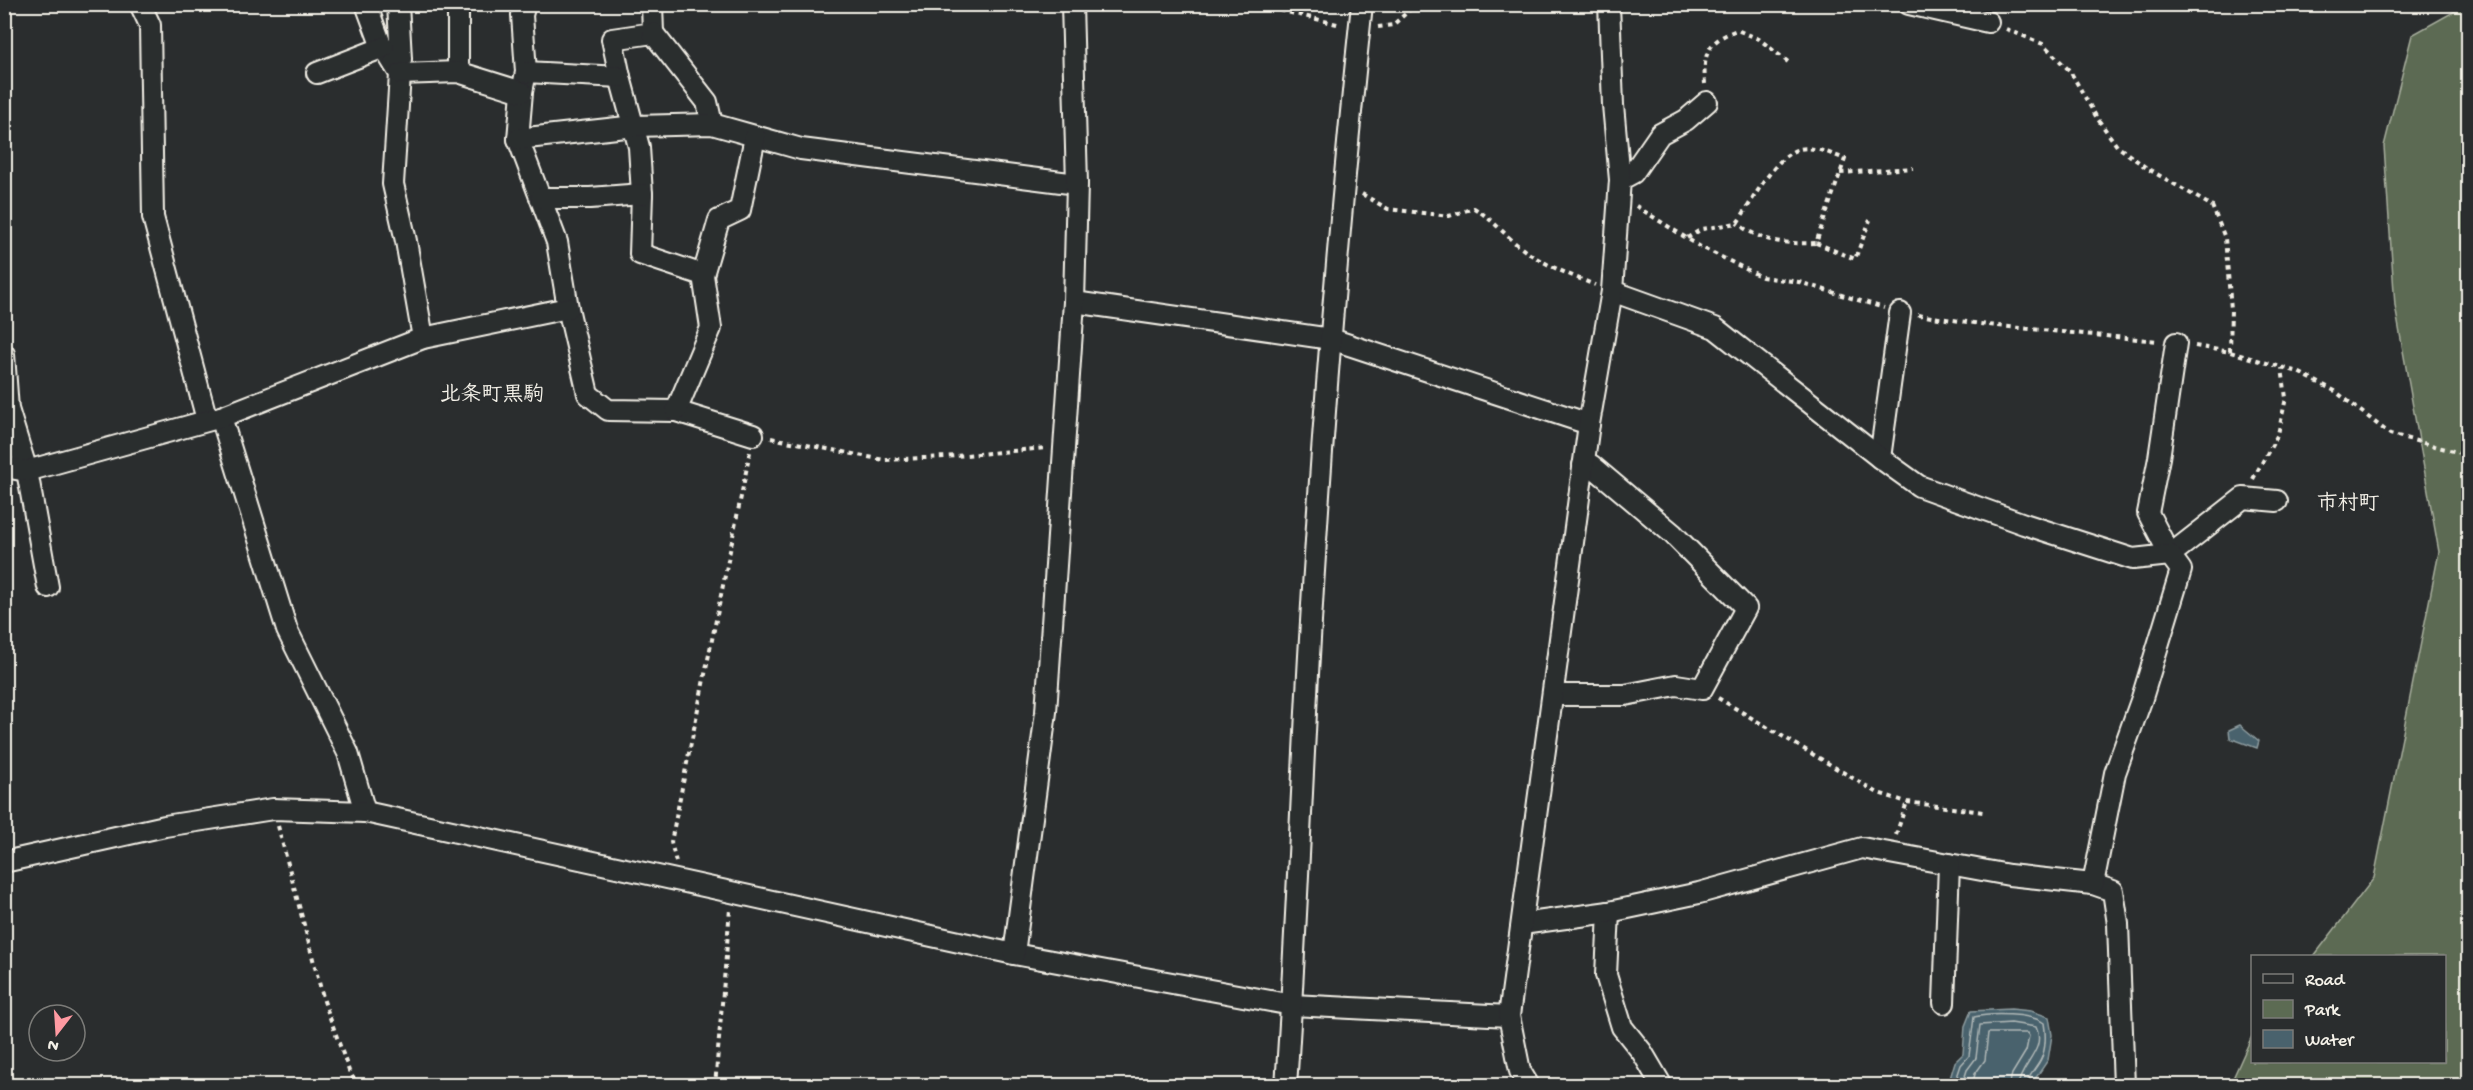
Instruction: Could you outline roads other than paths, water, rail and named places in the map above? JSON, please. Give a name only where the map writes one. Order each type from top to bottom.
[{"type":"street","points":[[140,4],[150,26],[153,217],[214,419],[287,630],[348,753],[365,812]]},
{"type":"street","points":[[366,4],[393,62],[393,184],[406,241],[423,338]]},
{"type":"street","points":[[317,73],[401,59],[398,4]]},
{"type":"street","points":[[458,4],[458,72]]},
{"type":"street","points":[[525,4],[522,15],[526,72],[518,139],[557,242],[568,308],[588,394],[608,410],[676,411],[753,435]]},
{"type":"street","points":[[652,4],[652,33],[707,102],[712,124]]},
{"type":"street","points":[[1014,954],[1046,712],[1074,302],[1077,184],[1072,4]]},
{"type":"street","points":[[1286,1086],[1309,654],[1331,339],[1343,183],[1362,4]]},
{"type":"street","points":[[1529,1086],[1520,1071],[1509,1016],[1554,695],[1583,465],[1612,291],[1620,180],[1613,105],[1609,4]]},
{"type":"street","points":[[1909,4],[1988,22]]},
{"type":"street","points":[[652,33],[612,39],[639,147],[642,194],[640,254],[703,275]]},
{"type":"street","points":[[393,62],[458,72],[522,92]]},
{"type":"street","points":[[526,72],[620,77]]},
{"type":"street","points":[[1620,180],[1633,173],[1660,134],[1686,120],[1707,102]]},
{"type":"street","points":[[518,139],[635,126],[712,124],[801,149],[1077,184]]},
{"type":"street","points":[[676,411],[711,328],[703,275],[719,220],[740,210],[755,136]]},
{"type":"street","points":[[541,198],[590,198],[642,194]]},
{"type":"street","points":[[1612,291],[1715,328],[1919,486],[2024,524],[2133,559],[2170,555],[2242,498],[2277,501]]},
{"type":"street","points":[[1074,302],[1331,339],[1589,424]]},
{"type":"street","points":[[4,467],[27,471],[214,419],[423,338],[568,308]]},
{"type":"street","points":[[1880,458],[1900,313]]},
{"type":"street","points":[[2093,884],[2115,773],[2142,698],[2181,570],[2170,555],[2148,513],[2159,458],[2176,343]]},
{"type":"street","points":[[4,354],[8,409],[27,471],[48,587]]},
{"type":"street","points":[[1554,695],[1625,695],[1676,685],[1702,689],[1746,609],[1673,534],[1591,465],[1583,465]]},
{"type":"street","points":[[4,862],[165,826],[273,809],[365,812],[1014,954],[1292,1005],[1509,1016]]},
{"type":"street","points":[[1522,924],[1609,912],[1699,893],[1862,848],[2009,875],[2093,884],[2113,891],[2118,924],[2124,1086]]},
{"type":"street","points":[[1944,1003],[1949,864]]},
{"type":"street","points":[[1609,912],[1606,975],[1622,1027],[1642,1052],[1662,1086]]},
{"type":"water","points":[[2240,725],[2259,741],[2257,748],[2230,738],[2229,730]]},
{"type":"water","points":[[2011,1009],[2031,1011],[2049,1017],[2052,1035],[2048,1060],[2031,1085],[1948,1085],[1955,1062],[1963,1054],[1965,1026],[1971,1011]]},
{"type":"district","name":"北条町黒駒","points":[[492,393]]},
{"type":"district","name":"市村町","points":[[2348,502]]}]
